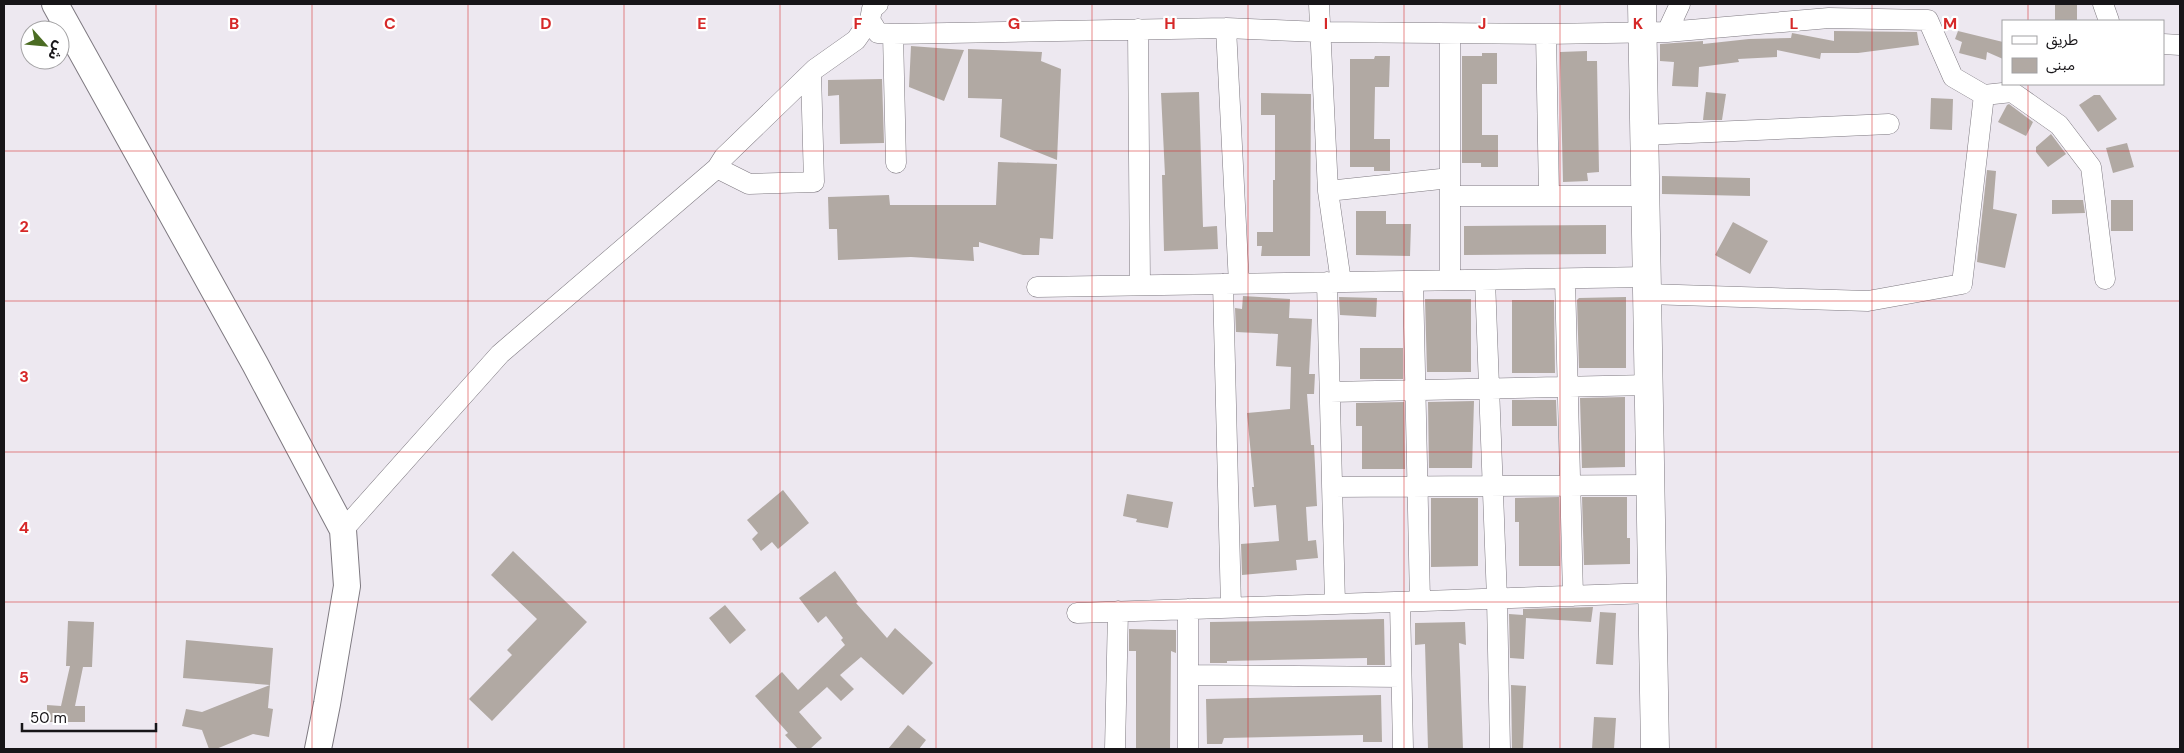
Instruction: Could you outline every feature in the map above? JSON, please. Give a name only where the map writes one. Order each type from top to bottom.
[{"type":"main road","points":[[1642,4],[1655,32],[1644,135],[1655,749]]},
{"type":"street","points":[[56,4],[256,364],[343,530],[347,586],[318,749]]},
{"type":"street","points":[[1319,4],[1334,282],[1330,392],[1335,604]]},
{"type":"street","points":[[1655,32],[1680,4]]},
{"type":"street","points":[[2103,4],[2109,20]]},
{"type":"street","points":[[874,12],[878,33],[893,34],[1226,28],[1320,32],[1546,34],[1655,32],[1832,11],[1898,12],[1928,20],[1954,77],[1984,95],[2012,92],[2059,125],[2091,167],[2105,279]]},
{"type":"street","points":[[343,530],[500,354],[717,168],[724,157],[811,73],[856,40],[874,12]]},
{"type":"street","points":[[1226,28],[1231,284],[1231,608]]},
{"type":"street","points":[[1138,29],[1140,285]]},
{"type":"street","points":[[893,34],[896,163]]},
{"type":"street","points":[[1450,34],[1450,280]]},
{"type":"street","points":[[1546,34],[1549,196]]},
{"type":"street","points":[[2164,44],[2180,45]]},
{"type":"street","points":[[717,168],[749,184],[814,182],[811,73]]},
{"type":"street","points":[[1037,287],[1565,279],[1868,301],[1962,284],[1984,95]]},
{"type":"street","points":[[1644,135],[1889,124]]},
{"type":"street","points":[[1328,191],[1450,187],[1549,196],[1645,196]]},
{"type":"street","points":[[1565,279],[1573,596]]},
{"type":"street","points":[[1485,280],[1497,599],[1500,749]]},
{"type":"street","points":[[1413,281],[1420,601]]},
{"type":"street","points":[[1330,392],[1649,385]]},
{"type":"street","points":[[1332,487],[1650,484]]},
{"type":"street","points":[[1077,613],[1652,593]]},
{"type":"street","points":[[1400,602],[1403,749]]},
{"type":"street","points":[[1188,609],[1188,749]]},
{"type":"street","points":[[1116,749],[1118,612]]},
{"type":"street","points":[[1188,676],[1402,677]]},
{"type":"building","points":[[2055,4],[2077,4],[2077,20],[2055,20]]},
{"type":"building","points":[[1834,31],[1917,32],[1919,45],[1858,53],[1821,53],[1820,59],[1777,50],[1777,57],[1738,59],[1739,62],[1699,67],[1698,87],[1672,86],[1674,62],[1660,61],[1660,44],[1703,41],[1703,44],[1749,39],[1791,38],[1792,33],[1834,41]]},
{"type":"building","points":[[1958,31],[2002,42],[2002,59],[1987,52],[1986,60],[1959,53],[1962,42],[1955,39]]},
{"type":"building","points":[[911,46],[964,50],[944,101],[909,87]]},
{"type":"building","points":[[968,49],[1042,52],[1041,61],[1061,69],[1057,160],[1000,137],[1002,99],[968,98]]},
{"type":"building","points":[[1587,51],[1587,61],[1597,61],[1599,172],[1587,173],[1588,181],[1563,182],[1560,52]]},
{"type":"building","points":[[1482,53],[1497,53],[1497,84],[1482,84],[1482,135],[1498,135],[1498,167],[1481,167],[1481,163],[1462,163],[1462,56],[1482,56]]},
{"type":"building","points":[[1375,56],[1390,56],[1389,87],[1375,87],[1374,139],[1390,139],[1390,171],[1374,171],[1374,167],[1350,167],[1350,59],[1374,59]]},
{"type":"building","points":[[882,79],[884,143],[840,144],[839,95],[828,96],[828,80]]},
{"type":"building","points":[[1199,92],[1203,227],[1217,226],[1218,249],[1164,251],[1162,175],[1165,175],[1161,93]]},
{"type":"building","points":[[1706,92],[1726,94],[1722,120],[1703,120]]},
{"type":"building","points":[[1261,93],[1311,94],[1310,256],[1261,256],[1262,246],[1257,246],[1257,232],[1273,232],[1273,180],[1275,180],[1275,115],[1261,115]]},
{"type":"building","points":[[2094,95],[2100,95],[2117,119],[2098,132],[2079,105]]},
{"type":"building","points":[[1931,98],[1953,99],[1952,130],[1930,129]]},
{"type":"building","points":[[2009,104],[2033,122],[2026,136],[1998,122]]},
{"type":"building","points":[[2051,134],[2066,154],[2048,167],[2036,152],[2036,147]]},
{"type":"building","points":[[2127,143],[2134,167],[2113,173],[2106,148]]},
{"type":"building","points":[[998,162],[1057,164],[1053,239],[1040,238],[1039,255],[1023,255],[979,242],[979,247],[973,247],[974,261],[911,257],[838,260],[837,229],[829,229],[828,197],[889,195],[890,205],[996,205]]},
{"type":"building","points":[[1987,170],[1996,171],[1993,209],[2017,214],[2005,268],[1977,262]]},
{"type":"building","points":[[1662,176],[1750,178],[1750,196],[1662,194]]},
{"type":"building","points":[[2052,200],[2083,200],[2085,213],[2052,214]]},
{"type":"building","points":[[2111,200],[2133,200],[2133,231],[2111,231]]},
{"type":"building","points":[[1356,211],[1386,211],[1386,224],[1411,224],[1410,256],[1356,255]]},
{"type":"building","points":[[1733,222],[1768,241],[1750,274],[1715,255]]},
{"type":"building","points":[[1606,225],[1606,254],[1464,255],[1464,226]]},
{"type":"building","points":[[1243,296],[1290,299],[1289,318],[1312,319],[1309,374],[1315,374],[1314,394],[1307,394],[1311,445],[1314,445],[1317,506],[1306,507],[1308,541],[1316,540],[1318,558],[1296,560],[1297,570],[1242,575],[1241,544],[1279,541],[1276,505],[1254,507],[1247,413],[1290,409],[1291,367],[1276,366],[1278,334],[1236,332],[1235,308],[1242,309]]},
{"type":"building","points":[[1339,297],[1377,298],[1376,317],[1340,315]]},
{"type":"building","points":[[1626,297],[1626,368],[1579,368],[1577,300],[1579,298]]},
{"type":"building","points":[[1425,299],[1471,299],[1471,372],[1427,372]]},
{"type":"building","points":[[1512,300],[1554,300],[1555,373],[1512,373]]},
{"type":"building","points":[[1360,348],[1403,348],[1403,379],[1360,379]]},
{"type":"building","points":[[1625,397],[1625,467],[1582,468],[1580,398]]},
{"type":"building","points":[[1512,400],[1556,400],[1557,426],[1512,426]]},
{"type":"building","points":[[1474,401],[1472,468],[1429,468],[1428,402]]},
{"type":"building","points":[[1404,402],[1405,469],[1362,469],[1362,426],[1356,426],[1356,403]]},
{"type":"building","points":[[783,490],[809,523],[778,549],[772,542],[761,551],[752,539],[758,533],[747,520]]},
{"type":"building","points":[[1127,494],[1173,502],[1168,528],[1136,522],[1137,519],[1123,516]]},
{"type":"building","points":[[1559,497],[1560,566],[1519,566],[1519,522],[1515,522],[1515,498]]},
{"type":"building","points":[[1582,497],[1627,497],[1627,538],[1630,538],[1630,564],[1584,565]]},
{"type":"building","points":[[1431,498],[1478,498],[1478,566],[1431,567]]},
{"type":"building","points":[[513,551],[587,622],[492,721],[469,699],[512,655],[507,650],[537,619],[491,575]]},
{"type":"building","points":[[835,571],[858,602],[856,603],[887,638],[895,628],[933,663],[903,695],[861,657],[840,675],[854,689],[841,701],[827,687],[799,712],[822,738],[810,749],[798,749],[785,735],[788,733],[755,696],[782,672],[798,690],[845,645],[841,640],[843,638],[826,616],[818,623],[799,598]]},
{"type":"building","points":[[725,605],[746,630],[730,644],[709,618]]},
{"type":"building","points":[[1593,607],[1591,622],[1526,618],[1524,659],[1510,658],[1509,614],[1523,615],[1523,609]]},
{"type":"building","points":[[1600,612],[1616,613],[1613,665],[1596,664]]},
{"type":"building","points":[[1384,619],[1385,665],[1367,665],[1367,658],[1210,663],[1210,622]]},
{"type":"building","points":[[68,621],[94,622],[92,667],[83,667],[75,706],[85,706],[85,722],[47,722],[47,705],[61,706],[70,666],[66,666]]},
{"type":"building","points":[[1465,622],[1466,645],[1459,643],[1463,749],[1428,749],[1425,644],[1415,645],[1415,623]]},
{"type":"building","points":[[1129,629],[1176,630],[1176,653],[1171,651],[1170,749],[1136,749],[1136,651],[1129,651]]},
{"type":"building","points":[[186,640],[273,648],[270,685],[183,678]]},
{"type":"building","points":[[270,685],[268,708],[273,709],[269,737],[253,734],[216,749],[209,749],[202,730],[182,726],[186,709],[202,712]]},
{"type":"building","points":[[1511,685],[1526,686],[1523,749],[1512,749]]},
{"type":"building","points":[[1381,695],[1382,742],[1363,742],[1363,735],[1224,738],[1222,744],[1207,744],[1206,699]]},
{"type":"building","points":[[1594,717],[1616,718],[1614,749],[1592,749]]},
{"type":"building","points":[[908,725],[926,740],[919,749],[888,749]]}]
